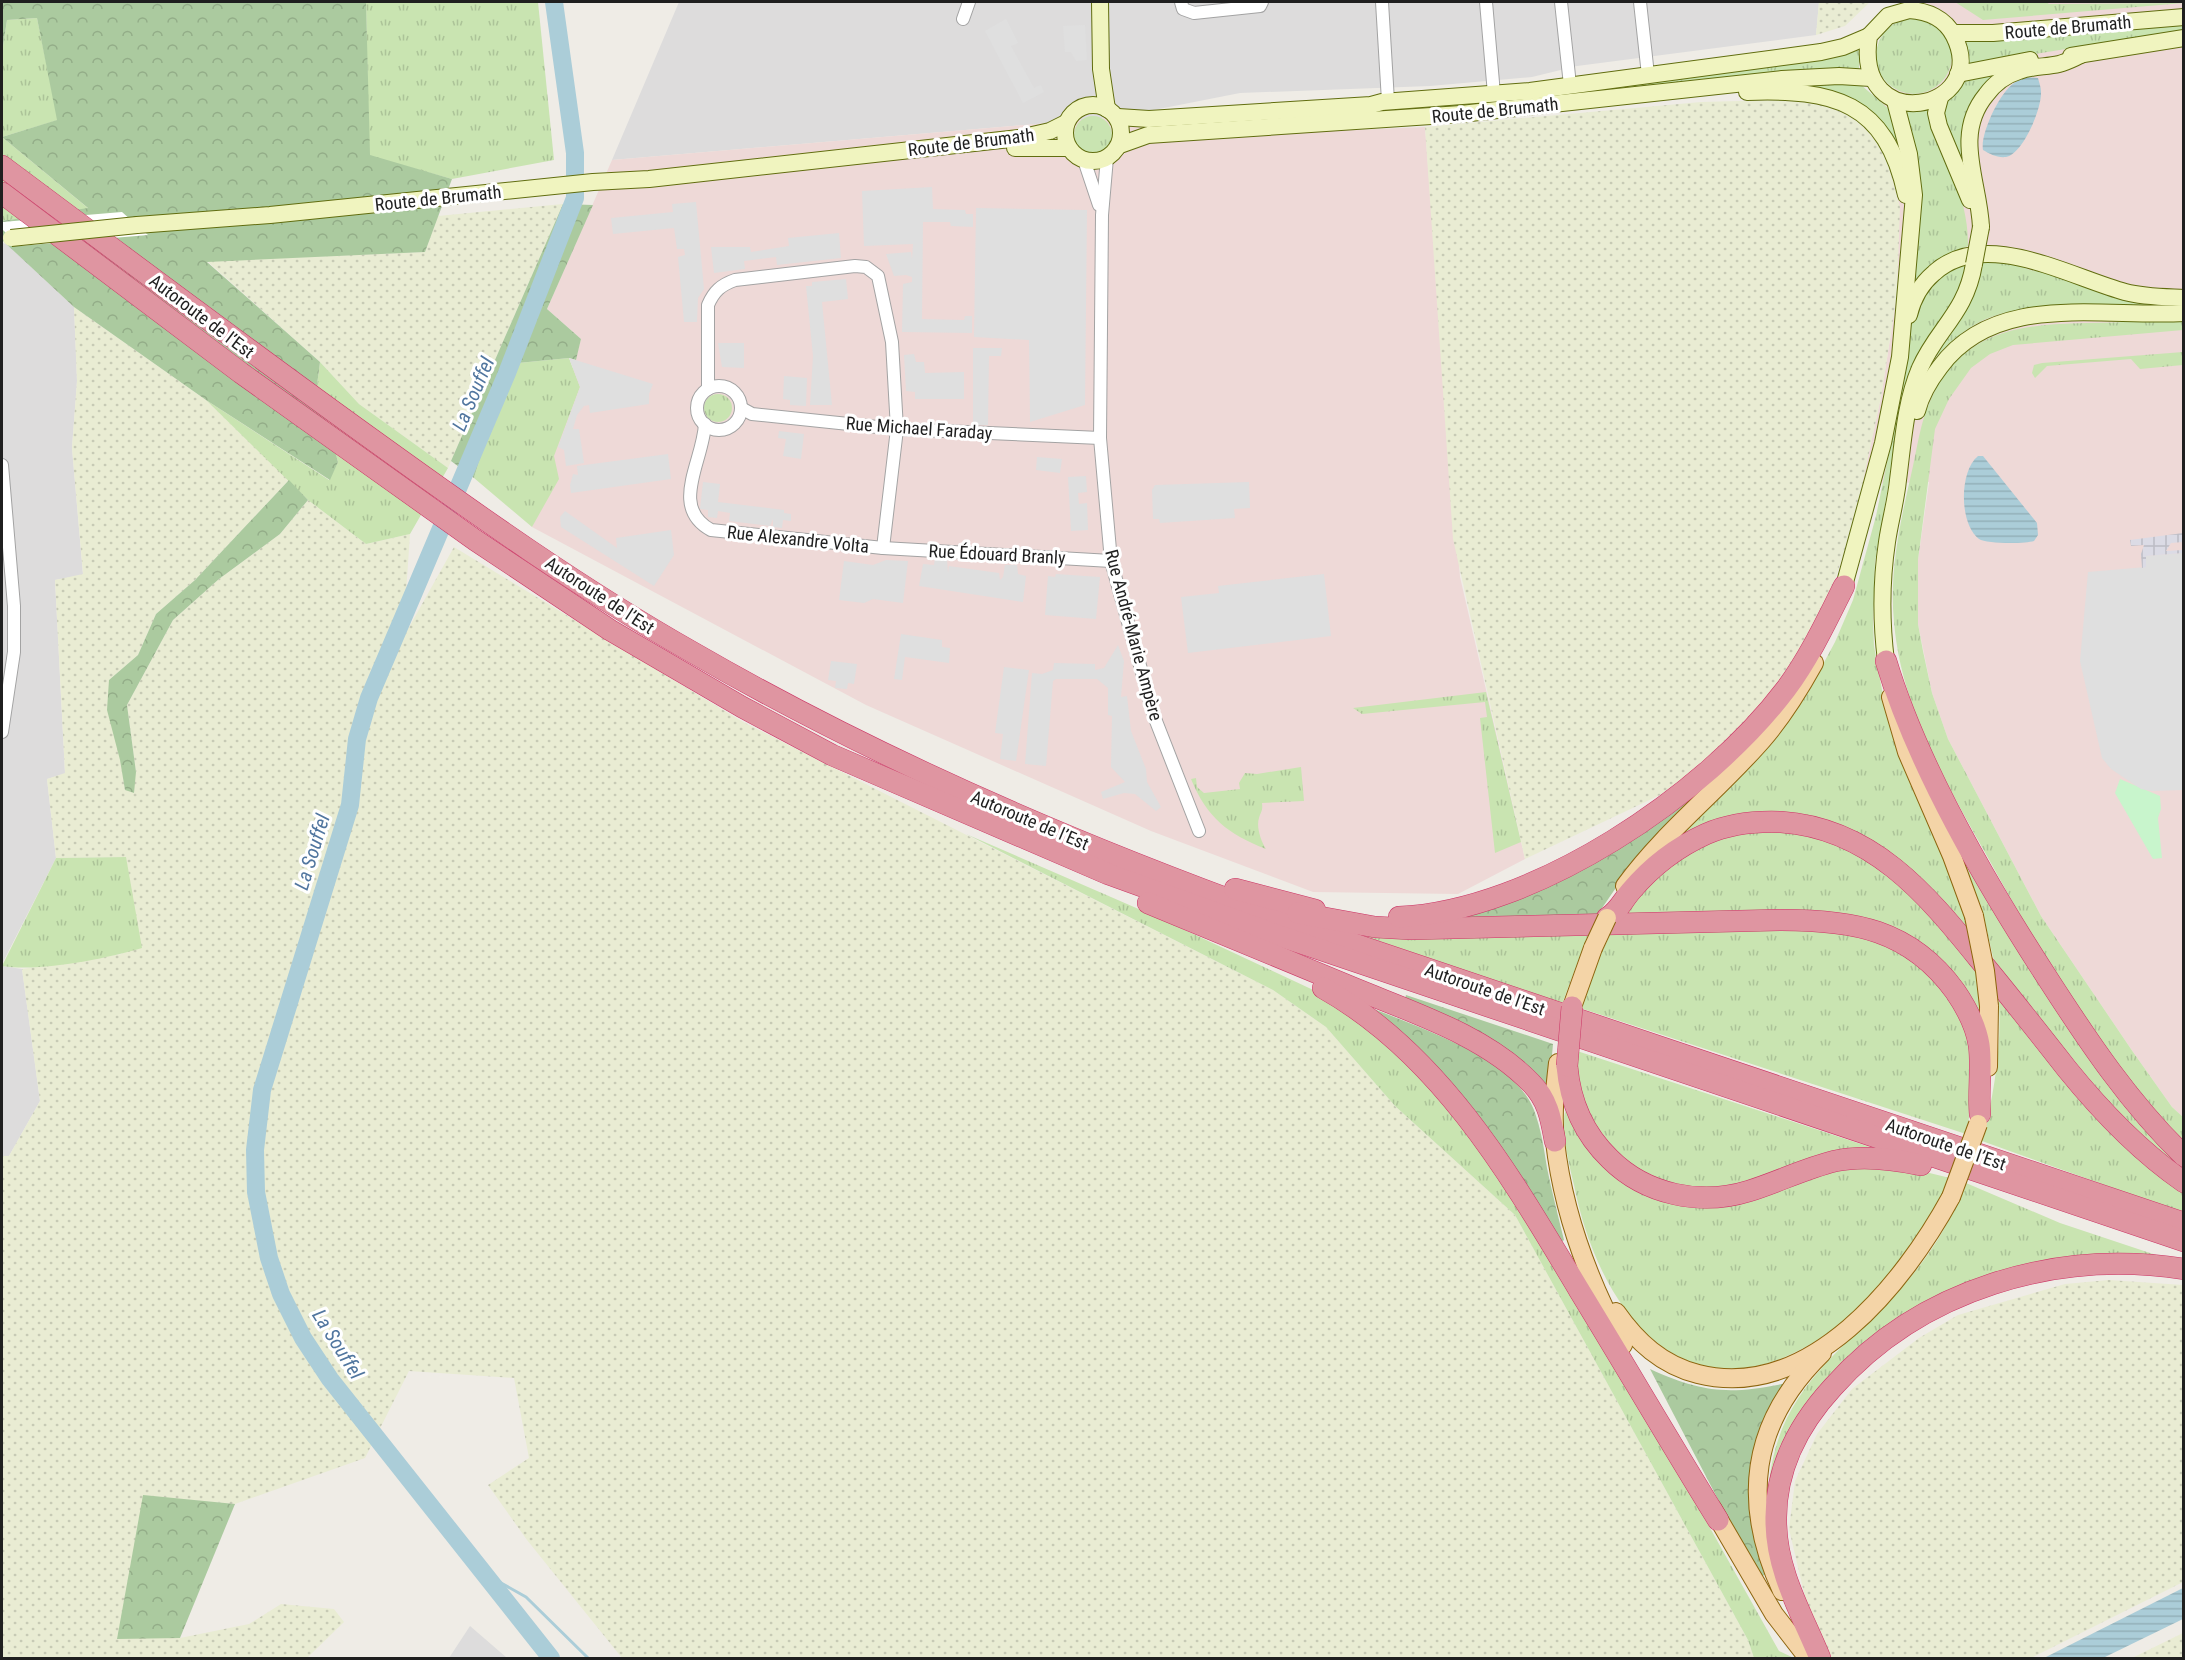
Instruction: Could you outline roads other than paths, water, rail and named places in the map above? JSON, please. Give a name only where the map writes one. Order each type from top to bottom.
[{"type":"highway","name":"Autoroute de l’Est","points":[[2,166],[484,520],[620,609],[761,691],[860,743],[1053,830],[1196,888],[1331,937],[2184,1223]]},
{"type":"highway","name":"Autoroute de l’Est","points":[[2,193],[240,373],[475,540],[610,630],[742,707],[832,754],[1152,890],[1337,957],[2184,1241]]},
{"type":"highway","points":[[1211,882],[1289,905],[1383,918],[1451,911],[1480,904],[1538,881],[1615,839],[1730,752],[1786,688],[1821,633],[1844,586]]},
{"type":"highway","points":[[1886,660],[1910,728],[1970,847],[2025,942],[2099,1055],[2135,1102],[2184,1155]]},
{"type":"highway","points":[[832,754],[1088,878],[1413,1013],[1491,1052],[1523,1075],[1540,1093],[1549,1111],[1555,1141]]},
{"type":"highway","points":[[1607,918],[1624,893],[1666,856],[1708,833],[1760,822],[1792,823],[1827,830],[1851,839],[1889,862],[1932,902],[2068,1071],[2118,1127],[2144,1152],[2184,1182]]},
{"type":"highway","points":[[1053,830],[1128,851],[1254,900],[1289,911],[1376,927],[1454,929],[1781,920],[1816,920],[1857,925],[1895,939],[1914,950],[1945,978],[1957,995],[1975,1029],[1979,1045],[1979,1119]]},
{"type":"highway","points":[[1225,935],[1355,1007],[1402,1045],[1455,1103],[1490,1148],[1530,1208],[1718,1520]]},
{"type":"highway","points":[[1572,1007],[1562,1065],[1580,1119],[1604,1153],[1632,1177],[1669,1193],[1696,1197],[1729,1196],[1815,1167],[1859,1158],[1902,1160],[1928,1167],[1952,1163]]},
{"type":"highway","points":[[1819,1659],[1783,1572],[1776,1541],[1776,1503],[1782,1470],[1798,1433],[1818,1404],[1839,1380],[1865,1355],[1914,1319],[1952,1300],[2014,1277],[2070,1266],[2120,1262],[2184,1269]]},
{"type":"main road","points":[[1100,2],[1101,69],[1112,113],[1121,126],[1120,145],[1107,158],[1091,162],[1084,160],[1068,148],[1064,133],[1066,123],[1073,113],[1086,106],[1101,69]]},
{"type":"main road","points":[[1902,6],[1923,7],[1946,24],[1953,33],[1959,46],[1958,74],[1950,88],[1940,98],[1925,103],[1895,101],[1880,90],[1871,78],[1867,65],[1869,36],[1888,16],[1902,6]]},
{"type":"main road","name":"Route de Brumath","points":[[1953,33],[1983,34],[2184,17]]},
{"type":"main road","name":"Route de Brumath","points":[[1112,113],[1149,119],[1184,115],[1193,107],[1371,99],[1385,102],[1494,94],[1821,52],[1843,48],[1869,36]]},
{"type":"main road","name":"Route de Brumath","points":[[1958,74],[2018,61],[2081,56],[2184,38]]},
{"type":"main road","points":[[1819,1659],[1771,1565],[1762,1539],[1756,1489],[1765,1442],[1781,1406],[1804,1373],[1902,1273],[1925,1241],[1951,1197],[1979,1119],[1989,1054],[1989,1006],[1985,971],[1974,916],[1900,732],[1892,704],[1886,660],[1882,580],[1898,481],[1902,438],[1919,370],[1927,353],[1957,311],[1973,268],[1978,227],[1968,148],[1969,131],[1976,110],[1989,91],[2008,75],[2025,69],[2060,64],[2081,56]]},
{"type":"main road","name":"Route de Brumath","points":[[1120,145],[1148,135],[1382,120],[1782,79],[1839,76],[1871,78]]},
{"type":"main road","points":[[1603,99],[1621,104],[1746,92],[1803,92],[1826,96],[1863,114],[1888,144],[1904,183],[1907,208],[1905,297]]},
{"type":"main road","points":[[1940,98],[1937,120],[1966,188],[1978,227]]},
{"type":"main road","points":[[1895,101],[1911,160],[1914,195],[1900,357]]},
{"type":"main road","points":[[1086,106],[1112,113]]},
{"type":"main road","name":"Route de Brumath","points":[[6,238],[630,180],[1019,138],[1050,131],[1066,123]]},
{"type":"main road","name":"Route de Brumath","points":[[873,153],[1050,146],[1068,148]]},
{"type":"main road","points":[[1624,893],[1643,861],[1764,738],[1796,695],[1830,631],[1878,461],[1911,307],[1919,290],[1938,269],[1967,255],[1985,252],[2006,255],[2134,294],[2184,298]]},
{"type":"main road","points":[[1898,481],[1919,404],[1927,387],[1947,358],[1975,333],[2017,316],[2184,313]]},
{"type":"main road","points":[[1572,1007],[1578,986],[1607,918]]},
{"type":"main road","points":[[1562,1065],[1555,1141],[1583,1264],[1598,1298],[1718,1520],[1774,1614],[1808,1659]]},
{"type":"main road","points":[[1572,1221],[1605,1294],[1627,1328],[1656,1355],[1673,1365],[1711,1377],[1761,1375],[1778,1370],[1812,1354],[1844,1332]]},
{"type":"street","points":[[963,19],[969,2]]},
{"type":"street","points":[[1181,2],[1183,9],[1194,14],[1260,6],[1262,2]]},
{"type":"street","points":[[1382,2],[1385,102]]},
{"type":"street","points":[[1486,2],[1494,94]]},
{"type":"street","points":[[1561,2],[1570,85]]},
{"type":"street","points":[[1640,2],[1648,75]]},
{"type":"street","name":"Rue André-Marie Ampère","points":[[1107,158],[1102,215],[1100,438],[1111,561],[1154,716],[1178,784],[1199,831]]},
{"type":"street","name":"Rue André-Marie Ampère","points":[[1084,160],[1102,215]]},
{"type":"street","name":"Rue Alexandre Volta","points":[[705,424],[704,442],[694,473],[689,503],[691,514],[698,523],[711,530],[884,548],[897,429],[892,342],[881,285],[875,272],[866,267],[735,280],[723,285],[714,293],[708,305],[709,371]]},
{"type":"street","points":[[704,442],[718,430],[729,427],[743,414],[733,391],[723,386],[709,371]]},
{"type":"street","points":[[708,389],[709,371]]},
{"type":"street","points":[[718,430],[705,424],[697,406],[702,394],[708,389],[723,386]]},
{"type":"street","name":"Rue Michael Faraday","points":[[743,414],[897,429],[1100,438]]},
{"type":"street","points":[[2,465],[8,607],[14,652],[2,732]]},
{"type":"street","name":"Rue Édouard Branly","points":[[884,548],[1111,561]]},
{"type":"water","points":[[2027,77],[2038,78],[2041,92],[2035,119],[2025,139],[2019,148],[2006,157],[1983,150],[1988,124],[1997,104],[2009,88]]},
{"type":"water","points":[[1978,456],[1983,456],[2037,523],[2038,535],[2034,541],[1989,542],[1979,539],[1972,532],[1965,510],[1964,497],[1967,473]]},
{"type":"water","points":[[2183,1588],[2183,1619],[2103,1658],[2044,1658]]},
{"type":"waterway","name":"La Souffel","points":[[551,1658],[330,1379],[303,1338],[281,1294],[269,1258],[256,1192],[255,1150],[262,1090],[350,805],[357,739],[369,698],[507,373],[575,198],[575,153],[554,2]]},
{"type":"waterway","points":[[485,1574],[526,1597],[588,1658]]}]
